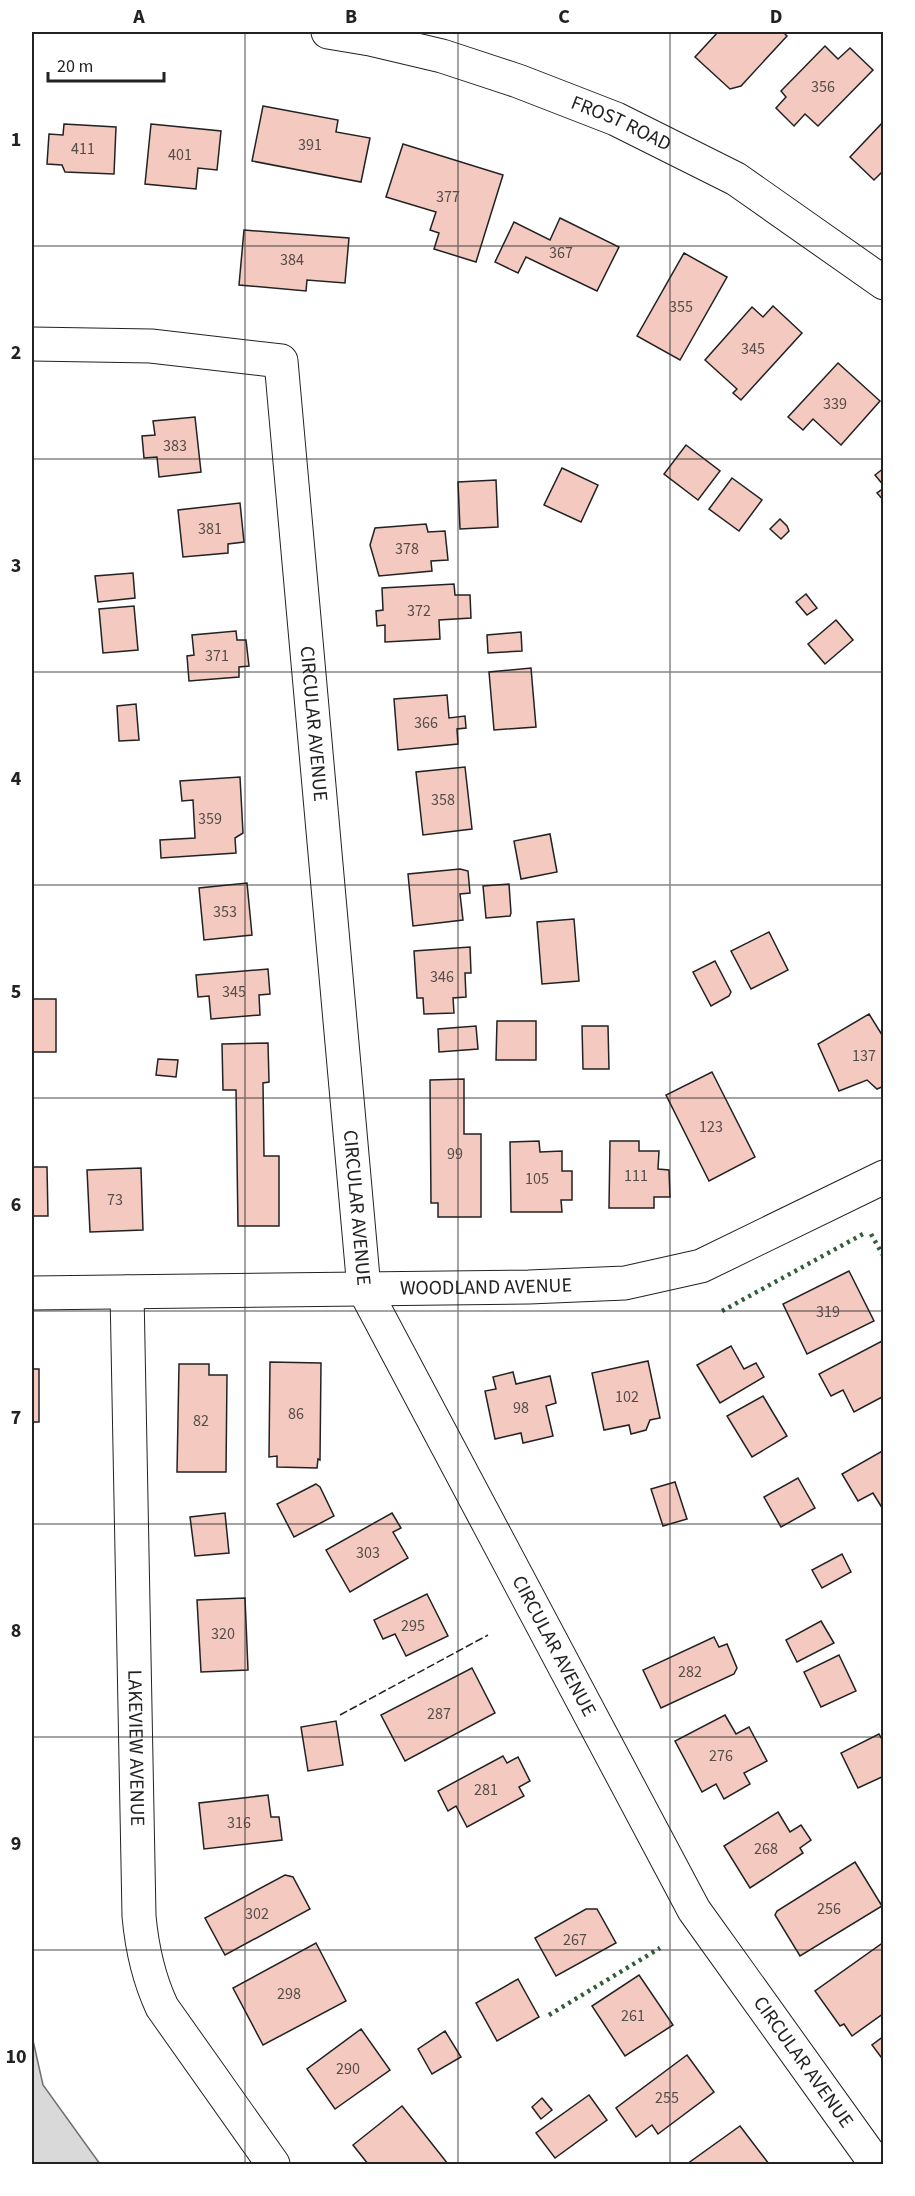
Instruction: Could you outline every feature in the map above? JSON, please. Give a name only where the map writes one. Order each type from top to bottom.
[{"type":"street","name":"FROST ROAD","points":[[328,32],[370,39],[442,56],[509,78],[616,119],[736,179],[884,283]]},
{"type":"street","name":"CIRCULAR AVENUE","points":[[32,344],[151,346],[280,361],[364,1289],[694,1910],[876,2164]]},
{"type":"street","name":"WOODLAND AVENUE","points":[[32,1293],[529,1287],[625,1283],[701,1266],[884,1177]]},
{"type":"street","name":"LAKEVIEW AVENUE","points":[[127,1292],[138,1905],[142,1949],[151,1984],[162,2007],[273,2164]]},
{"type":"shaded area","points":[[32,2036],[43,2085],[100,2164],[32,2164]]},
{"type":"building","points":[[718,32],[783,32],[787,36],[741,86],[730,89],[695,57]]},
{"type":"building","points":[[825,46],[838,59],[850,48],[873,70],[818,126],[805,114],[794,126],[776,108],[786,97],[781,91]]},
{"type":"building","points":[[263,106],[338,120],[336,132],[370,138],[361,182],[252,161]]},
{"type":"building","points":[[884,121],[884,170],[874,180],[850,157]]},
{"type":"building","points":[[64,124],[116,127],[114,174],[65,172],[62,165],[47,164],[49,134],[63,135]]},
{"type":"building","points":[[151,124],[221,131],[217,170],[198,168],[196,189],[145,184]]},
{"type":"building","points":[[403,144],[503,175],[476,262],[434,249],[439,233],[430,230],[436,212],[386,197]]},
{"type":"building","points":[[560,218],[619,247],[597,291],[526,257],[518,273],[495,262],[514,222],[550,240]]},
{"type":"building","points":[[244,230],[349,238],[345,283],[307,280],[306,291],[239,285]]},
{"type":"building","points":[[684,253],[727,277],[680,360],[637,336]]},
{"type":"building","points":[[773,306],[802,333],[741,400],[733,393],[737,389],[705,360],[752,307],[763,317]]},
{"type":"building","points":[[838,363],[880,401],[841,445],[813,419],[803,430],[788,417]]},
{"type":"building","points":[[195,417],[201,472],[159,477],[157,457],[144,458],[142,436],[155,435],[153,421]]},
{"type":"building","points":[[686,445],[720,471],[698,500],[664,474]]},
{"type":"building","points":[[562,468],[598,485],[581,522],[544,505]]},
{"type":"building","points":[[884,468],[884,486],[875,475]]},
{"type":"building","points":[[732,478],[762,500],[739,531],[709,509]]},
{"type":"building","points":[[496,480],[498,527],[460,529],[458,482]]},
{"type":"building","points":[[884,488],[884,501],[877,493]]},
{"type":"building","points":[[240,503],[244,542],[228,544],[228,553],[183,557],[178,510]]},
{"type":"building","points":[[780,519],[789,531],[781,539],[770,529]]},
{"type":"building","points":[[426,524],[428,532],[445,531],[448,560],[431,561],[432,571],[379,576],[370,545],[375,528]]},
{"type":"building","points":[[133,573],[135,598],[98,602],[95,576]]},
{"type":"building","points":[[454,584],[455,595],[470,595],[471,618],[439,620],[440,639],[385,642],[385,625],[377,626],[376,611],[383,610],[382,588]]},
{"type":"building","points":[[806,594],[817,608],[807,615],[796,602]]},
{"type":"building","points":[[134,606],[138,650],[103,653],[99,609]]},
{"type":"building","points":[[836,620],[853,640],[825,664],[808,644]]},
{"type":"building","points":[[236,631],[237,640],[246,640],[249,666],[239,667],[239,677],[189,681],[187,656],[194,655],[192,635]]},
{"type":"building","points":[[521,632],[522,651],[488,653],[487,635]]},
{"type":"building","points":[[531,668],[536,727],[494,730],[489,672]]},
{"type":"building","points":[[447,695],[449,718],[465,716],[466,728],[457,729],[458,744],[398,750],[394,699]]},
{"type":"building","points":[[136,704],[139,740],[119,741],[117,706]]},
{"type":"building","points":[[465,767],[472,829],[423,835],[416,772]]},
{"type":"building","points":[[240,777],[243,833],[235,838],[236,853],[161,858],[160,840],[195,838],[193,800],[182,801],[180,781]]},
{"type":"building","points":[[550,834],[557,872],[521,879],[514,841]]},
{"type":"building","points":[[460,869],[468,871],[470,893],[460,894],[463,920],[413,926],[408,874]]},
{"type":"building","points":[[247,883],[252,935],[204,940],[199,888]]},
{"type":"building","points":[[509,884],[510,916],[486,918],[483,886]]},
{"type":"building","points":[[574,919],[579,981],[542,984],[537,922]]},
{"type":"building","points":[[769,932],[788,970],[751,989],[731,951]]},
{"type":"building","points":[[470,947],[471,973],[465,973],[466,997],[453,998],[454,1013],[424,1014],[423,998],[417,998],[414,951]]},
{"type":"building","points":[[715,961],[731,992],[729,996],[711,1006],[693,972]]},
{"type":"building","points":[[268,969],[270,994],[259,995],[260,1015],[211,1019],[209,996],[198,997],[196,975]]},
{"type":"building","points":[[32,999],[56,999],[56,1052],[32,1052]]},
{"type":"building","points":[[869,1014],[884,1038],[884,1086],[877,1089],[867,1080],[839,1091],[818,1044]]},
{"type":"building","points":[[497,1021],[536,1021],[536,1060],[496,1060]]},
{"type":"building","points":[[476,1026],[478,1049],[439,1052],[438,1029]]},
{"type":"building","points":[[582,1026],[608,1026],[609,1069],[583,1069]]},
{"type":"building","points":[[268,1043],[269,1082],[263,1083],[264,1156],[279,1156],[279,1226],[238,1226],[236,1090],[223,1090],[222,1044]]},
{"type":"building","points":[[158,1059],[178,1060],[176,1077],[156,1075]]},
{"type":"building","points":[[712,1072],[755,1157],[709,1181],[666,1095]]},
{"type":"building","points":[[464,1079],[464,1134],[481,1134],[481,1217],[438,1217],[438,1203],[431,1203],[430,1080]]},
{"type":"building","points":[[539,1141],[540,1152],[562,1151],[562,1171],[572,1171],[572,1200],[561,1200],[562,1212],[511,1212],[510,1142]]},
{"type":"building","points":[[610,1141],[639,1141],[639,1151],[659,1151],[658,1169],[669,1170],[670,1197],[654,1197],[654,1208],[609,1208]]},
{"type":"building","points":[[32,1145],[33,1167],[47,1167],[48,1216],[32,1216]]},
{"type":"building","points":[[141,1168],[143,1230],[90,1232],[87,1170]]},
{"type":"building","points":[[849,1271],[874,1321],[807,1354],[783,1304]]},
{"type":"building","points":[[884,1340],[884,1396],[854,1412],[843,1390],[831,1396],[819,1374]]},
{"type":"building","points":[[731,1346],[744,1369],[756,1363],[764,1377],[720,1403],[697,1365]]},
{"type":"building","points":[[648,1361],[660,1418],[650,1420],[646,1430],[631,1434],[629,1425],[604,1430],[592,1373]]},
{"type":"building","points":[[270,1362],[321,1363],[320,1460],[318,1459],[317,1468],[277,1467],[277,1456],[269,1457]]},
{"type":"building","points":[[179,1364],[209,1364],[209,1375],[227,1375],[226,1472],[177,1472]]},
{"type":"building","points":[[32,1369],[39,1369],[39,1422],[32,1422]]},
{"type":"building","points":[[513,1372],[516,1384],[550,1376],[556,1403],[546,1406],[553,1436],[523,1443],[521,1433],[495,1439],[485,1391],[496,1389],[493,1377]]},
{"type":"building","points":[[763,1396],[787,1436],[752,1457],[727,1416]]},
{"type":"building","points":[[884,1450],[884,1511],[873,1493],[858,1501],[842,1474]]},
{"type":"building","points":[[798,1478],[815,1508],[781,1527],[764,1497]]},
{"type":"building","points":[[675,1482],[687,1519],[663,1526],[651,1489]]},
{"type":"building","points":[[316,1484],[320,1487],[334,1516],[294,1537],[277,1504]]},
{"type":"building","points":[[225,1513],[229,1553],[195,1556],[190,1517]]},
{"type":"building","points":[[392,1513],[401,1528],[393,1532],[408,1558],[350,1592],[326,1550]]},
{"type":"building","points":[[842,1554],[851,1572],[822,1588],[812,1570]]},
{"type":"building","points":[[427,1594],[448,1636],[406,1656],[395,1634],[383,1639],[374,1620]]},
{"type":"building","points":[[245,1598],[248,1670],[201,1672],[197,1600]]},
{"type":"building","points":[[821,1621],[834,1643],[797,1662],[786,1640]]},
{"type":"building","points":[[714,1637],[719,1647],[727,1644],[737,1668],[734,1674],[661,1708],[643,1670]]},
{"type":"building","points":[[839,1655],[856,1691],[821,1707],[804,1672]]},
{"type":"building","points":[[472,1668],[495,1713],[405,1761],[381,1715]]},
{"type":"building","points":[[725,1715],[736,1734],[749,1727],[767,1761],[744,1773],[750,1784],[724,1799],[716,1784],[702,1792],[675,1741]]},
{"type":"building","points":[[336,1721],[343,1765],[308,1771],[301,1727]]},
{"type":"building","points":[[879,1734],[884,1743],[884,1776],[858,1788],[841,1753]]},
{"type":"building","points":[[503,1756],[507,1763],[518,1757],[530,1781],[519,1787],[524,1796],[467,1827],[456,1806],[448,1811],[438,1791]]},
{"type":"building","points":[[268,1795],[271,1817],[279,1817],[282,1840],[204,1849],[199,1803]]},
{"type":"building","points":[[778,1812],[790,1832],[801,1825],[811,1840],[800,1848],[803,1853],[750,1888],[724,1846]]},
{"type":"building","points":[[855,1862],[882,1906],[800,1956],[775,1915],[777,1911]]},
{"type":"building","points":[[285,1875],[293,1877],[310,1909],[225,1955],[205,1918]]},
{"type":"building","points":[[586,1909],[597,1909],[616,1943],[556,1976],[535,1938]]},
{"type":"building","points":[[884,1942],[884,2013],[852,2036],[844,2024],[840,2026],[815,1991]]},
{"type":"building","points":[[316,1943],[346,2001],[263,2045],[233,1988]]},
{"type":"building","points":[[639,1975],[673,2025],[625,2056],[592,2006]]},
{"type":"building","points":[[518,1979],[539,2017],[497,2041],[476,2003]]},
{"type":"building","points":[[361,2029],[390,2070],[335,2109],[307,2069]]},
{"type":"building","points":[[445,2031],[461,2057],[432,2074],[418,2049]]},
{"type":"building","points":[[884,2036],[884,2061],[872,2045]]},
{"type":"building","points":[[687,2055],[714,2092],[658,2134],[652,2125],[636,2137],[616,2108]]},
{"type":"building","points":[[589,2095],[607,2120],[555,2158],[536,2133]]},
{"type":"building","points":[[542,2098],[552,2110],[541,2119],[532,2107]]},
{"type":"building","points":[[402,2106],[448,2164],[368,2164],[353,2145]]},
{"type":"building","points":[[740,2126],[769,2164],[687,2164]]},
{"type":"hedge","points":[[722,1311],[863,1234]]},
{"type":"hedge","points":[[871,1234],[884,1257]]},
{"type":"hedge","points":[[549,2015],[660,1948]]},
{"type":"fence","points":[[340,1715],[488,1635]]}]
